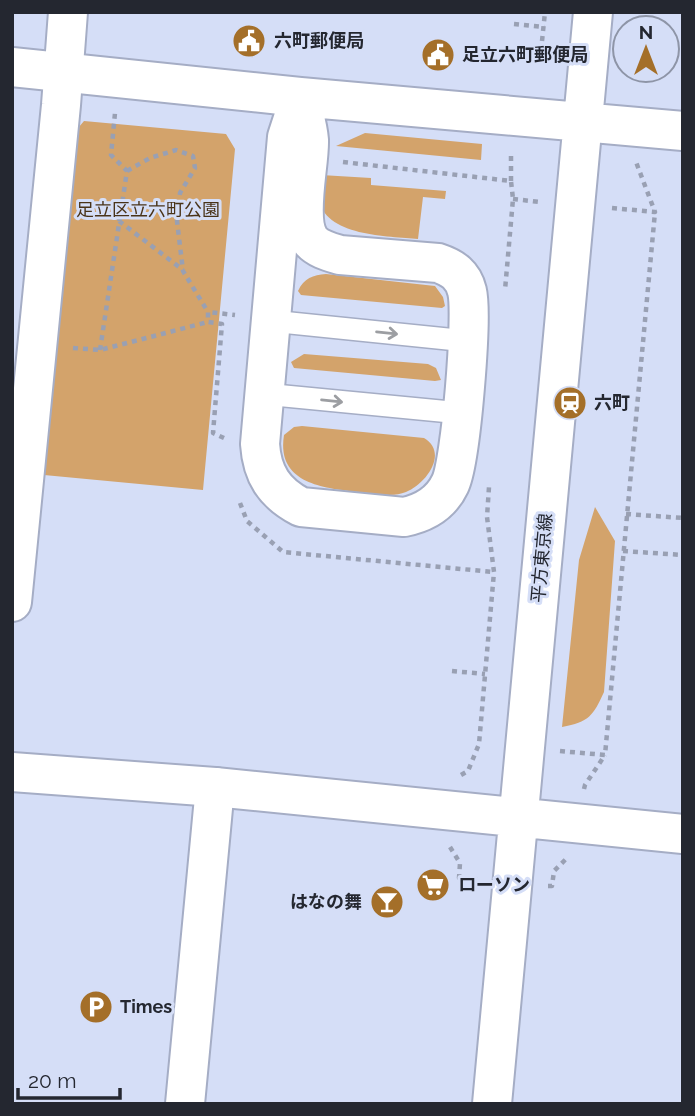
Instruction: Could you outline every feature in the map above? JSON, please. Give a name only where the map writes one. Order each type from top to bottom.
[{"type":"street","points":[[12,602],[21,420],[37,345],[68,12]]},
{"type":"street","name":"平方東京線","points":[[492,1104],[593,12]]},
{"type":"street","points":[[12,67],[300,97],[683,131]]},
{"type":"street","points":[[300,97],[309,139],[304,214],[306,231],[312,242],[324,250],[340,255],[438,263],[451,267],[461,276],[467,290],[467,341],[456,467],[451,483],[433,505],[420,513],[404,517],[301,507],[274,488],[265,473],[260,444],[264,394],[253,318],[287,137],[300,97]]},
{"type":"street","points":[[12,772],[215,788],[683,834]]},
{"type":"street","points":[[185,1104],[215,788]]},
{"type":"lane","points":[[253,318],[467,341]]},
{"type":"lane","points":[[264,394],[461,414]]},
{"type":"path","points":[[541,51],[545,12]]},
{"type":"path","points":[[514,24],[544,27]]},
{"type":"path","points":[[105,111],[128,114]]},
{"type":"path","points":[[115,112],[111,155],[127,171]]},
{"type":"path","points":[[127,171],[150,158],[176,150],[193,156],[195,168],[180,193],[177,221],[183,271]]},
{"type":"path","points":[[505,296],[513,199],[511,152]]},
{"type":"path","points":[[307,159],[511,181]]},
{"type":"path","points":[[479,744],[605,755],[656,212],[636,161]]},
{"type":"path","points":[[100,350],[127,171]]},
{"type":"path","points":[[513,199],[540,202]]},
{"type":"path","points":[[612,208],[656,212]]},
{"type":"path","points":[[119,221],[183,271],[208,312],[208,322]]},
{"type":"path","points":[[208,312],[253,318]]},
{"type":"path","points":[[37,345],[100,350],[208,322],[222,324],[213,433],[226,438]]},
{"type":"path","points":[[454,779],[468,771],[479,744],[494,572],[487,517],[490,475]]},
{"type":"path","points":[[626,514],[683,518]]},
{"type":"path","points":[[623,551],[683,555]]},
{"type":"path","points":[[452,671],[485,674]]},
{"type":"green space","name":"足立区立六町公園","points":[[84,121],[226,134],[235,149],[203,490],[44,475],[73,134]]},
{"type":"green space","points":[[365,133],[482,144],[481,160],[336,146]]},
{"type":"green space","points":[[321,175],[371,178],[371,185],[446,191],[445,199],[423,197],[418,239],[359,232],[332,220],[323,210],[319,194]]},
{"type":"green space","points":[[326,274],[435,286],[443,297],[445,306],[442,308],[301,295],[298,291],[309,278]]},
{"type":"green space","points":[[304,354],[428,364],[436,368],[441,380],[294,368],[291,362]]},
{"type":"green space","points":[[294,427],[424,438],[435,452],[435,460],[421,482],[401,494],[377,494],[318,485],[295,474],[287,464],[283,451],[284,435]]},
{"type":"green space","points":[[595,507],[615,541],[604,692],[589,717],[562,727],[579,560]]},
{"type":"place","name":"六町郵便局","points":[[249,41]]},
{"type":"place","name":"足立六町郵便局","points":[[438,55]]},
{"type":"place","name":"六町","points":[[570,403]]},
{"type":"place","name":"ローソン","points":[[433,885]]},
{"type":"place","name":"はなの舞","points":[[387,902]]},
{"type":"place","name":"Times","points":[[96,1007]]}]
